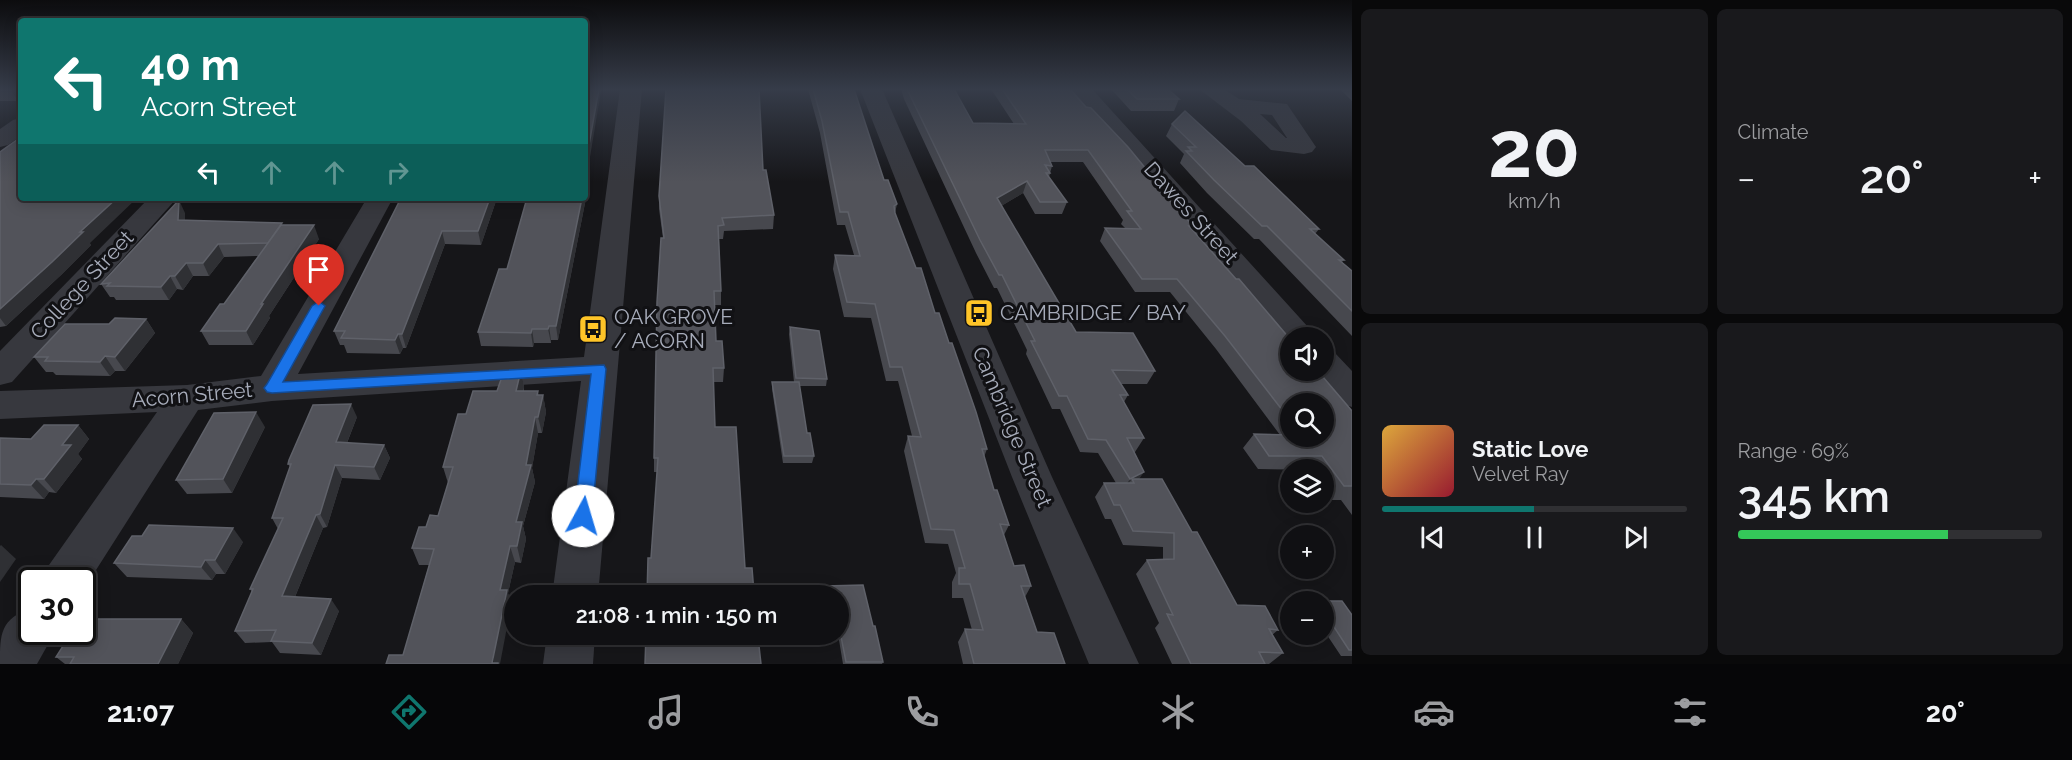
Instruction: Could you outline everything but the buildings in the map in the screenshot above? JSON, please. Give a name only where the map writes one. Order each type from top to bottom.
[{"type":"street","points":[[576,585],[627,120]]},
{"type":"street","name":"Cambridge Street","points":[[884,120],[1032,477],[1114,664]]},
{"type":"street","name":"Dawes Street","points":[[1108,120],[1292,327]]},
{"type":"street","points":[[0,140],[18,127]]},
{"type":"street","name":"College Street","points":[[0,373],[161,201]]},
{"type":"street","points":[[272,388],[378,201]]},
{"type":"street","name":"Acorn Street","points":[[0,405],[187,398],[272,388],[599,369]]},
{"type":"street","points":[[1334,374],[1352,394]]},
{"type":"street","points":[[74,567],[187,398]]},
{"type":"street","points":[[9,664],[22,645]]},
{"type":"street","points":[[568,664],[570,645]]},
{"type":"place","name":"CAMBRIDGE / BAY","points":[[979,313]]},
{"type":"place","name":"OAK GROVE / ACORN","points":[[593,329]]},
{"type":"route","points":[[319,306],[272,388],[599,369],[583,516]]}]
